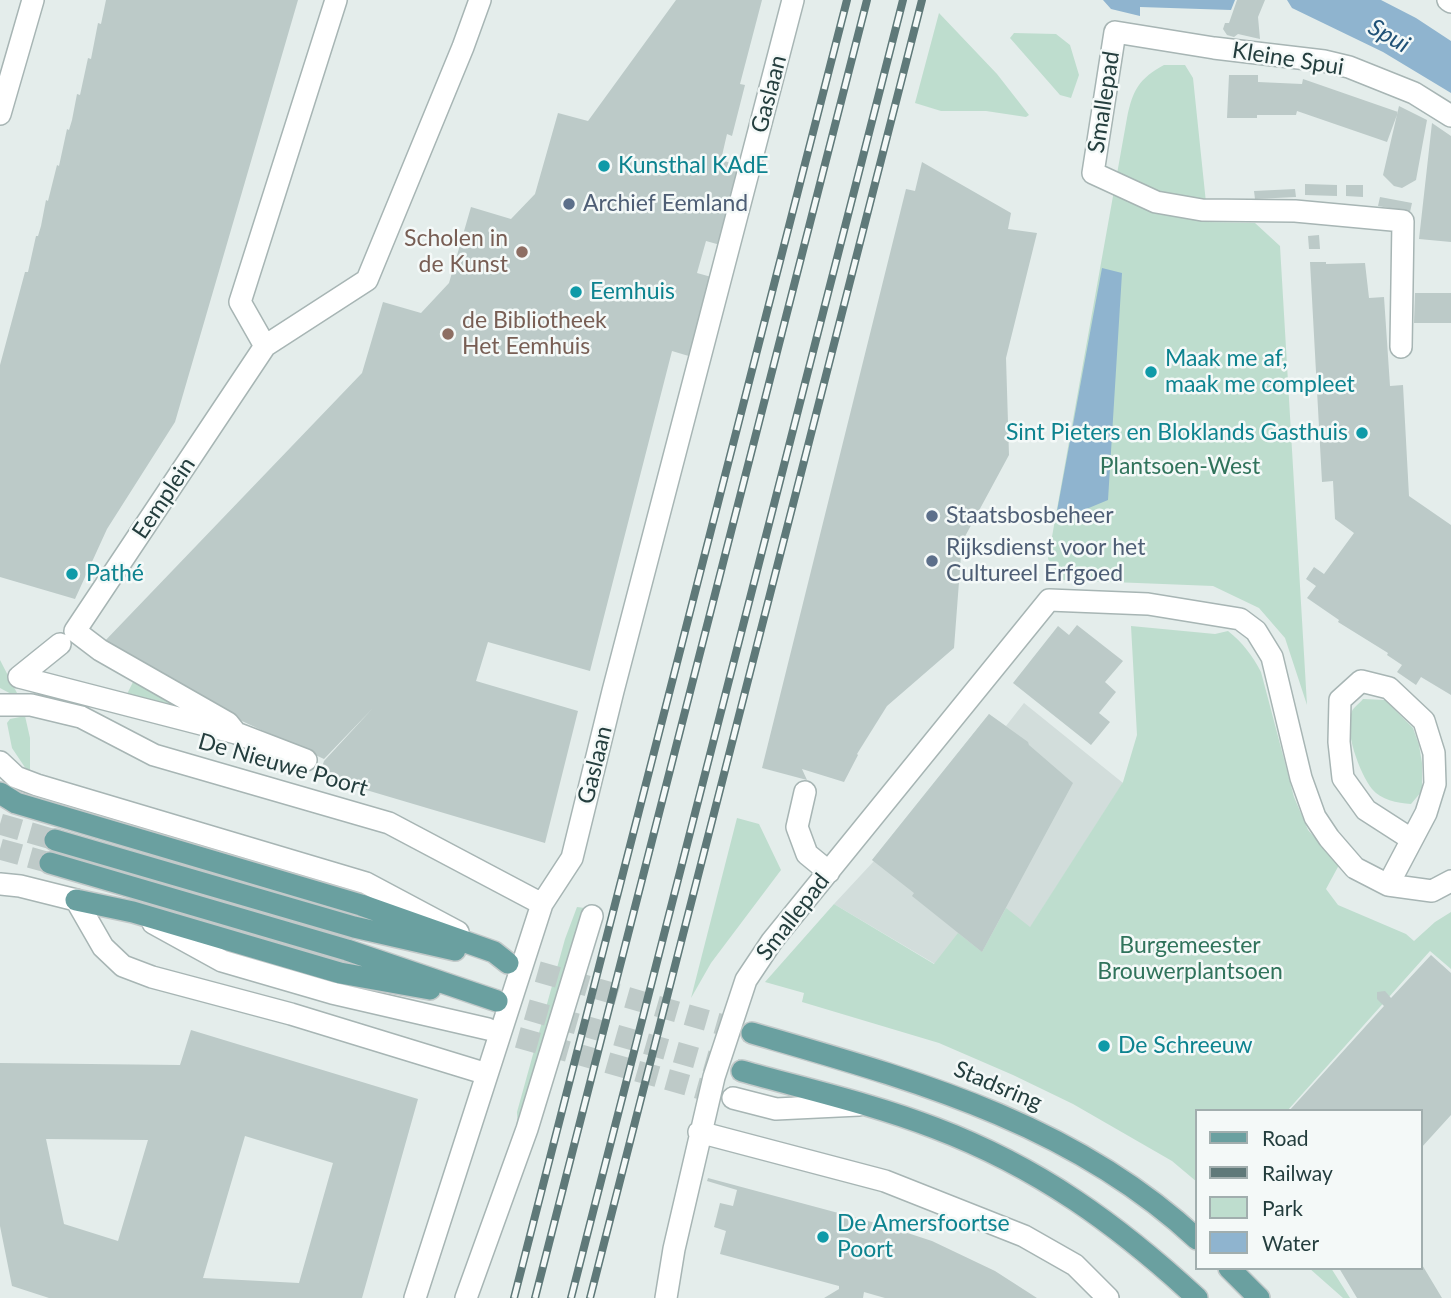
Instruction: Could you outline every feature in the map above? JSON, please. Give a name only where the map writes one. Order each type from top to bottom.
[{"type":"main road","points":[[0,793],[16,803],[361,905],[501,957]]},
{"type":"main road","points":[[55,840],[354,927],[501,957]]},
{"type":"main road","points":[[50,863],[347,950],[497,1001],[340,973],[133,912],[76,900]]},
{"type":"main road","name":"Stadsring","points":[[752,1033],[930,1086],[1008,1116],[1070,1148],[1130,1184],[1196,1238]]},
{"type":"main road","points":[[742,1070],[935,1128],[991,1153],[1048,1183],[1118,1230],[1197,1298]]},
{"type":"main road","points":[[1231,1270],[1259,1298]]},
{"type":"street","points":[[0,114],[33,0]]},
{"type":"street","points":[[265,346],[240,302],[336,0]]},
{"type":"street","name":"Eemplein","points":[[236,733],[228,723],[100,650],[75,631],[265,346],[367,280],[480,0]]},
{"type":"street","name":"Gaslaan","points":[[415,1298],[542,904],[572,858],[793,0]]},
{"type":"street","name":"Kleine Spui","points":[[1115,32],[1214,48],[1284,55],[1349,67],[1414,93],[1451,116]]},
{"type":"street","name":"Smallepad","points":[[1115,32],[1093,173],[1156,202],[1202,211],[1295,211],[1403,221],[1401,347]]},
{"type":"street","name":"Smallepad","points":[[666,1298],[699,1132],[746,980],[772,941],[1049,600],[1148,604],[1240,619],[1256,631],[1272,657],[1301,778],[1315,817],[1355,868],[1388,885]]},
{"type":"street","name":"Eemplein","points":[[60,644],[19,677],[236,733],[306,760]]},
{"type":"street","points":[[1410,839],[1366,810],[1343,778],[1339,742],[1340,700],[1361,681],[1389,688],[1424,721],[1434,753],[1435,784],[1426,813],[1388,885],[1432,891],[1451,881]]},
{"type":"street","name":"De Nieuwe Poort","points":[[0,705],[31,705],[81,717],[154,755],[389,823],[542,904]]},
{"type":"street","points":[[0,762],[16,777],[37,785],[366,883],[501,957]]},
{"type":"street","points":[[805,792],[797,827],[807,854],[829,872]]},
{"type":"street","points":[[0,884],[20,886],[76,900],[103,947],[123,966],[152,977],[291,1014],[487,1074]]},
{"type":"street","points":[[133,912],[222,961],[332,993],[488,1029]]},
{"type":"street","points":[[466,1298],[527,1129],[592,916]]},
{"type":"street","points":[[733,1098],[776,1109],[864,1105]]},
{"type":"street","points":[[699,1132],[885,1181],[1024,1236],[1075,1265],[1108,1298]]},
{"type":"shaded area","points":[[1024,703],[1123,783],[1030,928],[982,952],[935,964],[834,904],[874,861],[872,860],[989,714],[1006,726]]},
{"type":"green space","points":[[939,13],[997,74],[1029,115],[1026,117],[986,111],[941,111],[915,103]]},
{"type":"green space","points":[[1014,33],[1056,34],[1070,45],[1079,75],[1071,98],[1060,95],[1010,38]]},
{"type":"green space","name":"Plantsoen-West","points":[[1164,65],[1185,65],[1193,78],[1208,222],[1255,223],[1280,246],[1307,705],[1285,638],[1259,608],[1213,586],[1062,580],[1048,559],[1129,108],[1138,86]]},
{"type":"green space","name":"Burgemeester Brouwerplantsoen","points":[[1131,626],[1215,634],[1228,631],[1251,655],[1261,672],[1294,797],[1308,830],[1339,865],[1326,889],[1338,905],[1406,934],[1414,941],[1451,912],[1451,969],[1430,951],[1289,1109],[1196,1109],[1196,1181],[1172,1161],[1073,1104],[1013,1075],[939,1043],[802,1002],[804,993],[765,982],[834,904],[934,964],[958,933],[982,952],[1006,908],[1030,927],[1123,782],[1137,735]]},
{"type":"green space","points":[[0,660],[18,695],[0,688]]},
{"type":"green space","points":[[133,682],[222,726],[125,698]]},
{"type":"green space","points":[[1363,699],[1385,700],[1413,728],[1422,763],[1422,791],[1411,804],[1380,796],[1372,789],[1363,773],[1351,740],[1350,719],[1352,711]]},
{"type":"green space","points":[[25,716],[30,738],[30,770],[26,769],[12,748],[7,723],[10,719]]},
{"type":"green space","points":[[737,818],[759,824],[781,870],[711,963],[691,998]]},
{"type":"green space","points":[[577,907],[593,909],[518,1132],[517,1112],[565,939]]},
{"type":"green space","points":[[1311,1270],[1332,1270],[1350,1298],[1343,1298]]},
{"type":"water","points":[[1103,0],[1235,0],[1231,10],[1140,7],[1140,16],[1111,9]]},
{"type":"water","name":"Spui","points":[[1287,0],[1381,0],[1416,18],[1451,41],[1451,93],[1383,52],[1292,8]]},
{"type":"water","points":[[1102,268],[1122,273],[1108,500],[1055,522]]},
{"type":"building","points":[[106,0],[298,0],[175,422],[107,529],[75,599],[0,577],[0,365]]},
{"type":"building","points":[[676,0],[762,0],[740,84],[745,85],[732,136],[727,134],[721,160],[747,168],[724,246],[706,241],[697,273],[715,278],[692,357],[672,351],[590,671],[488,642],[476,681],[578,711],[545,843],[319,776],[324,761],[373,708],[324,759],[205,704],[102,644],[362,373],[383,302],[421,313],[449,283],[471,207],[511,219],[535,194],[558,113],[588,121]]},
{"type":"building","points":[[1237,0],[1265,0],[1258,17],[1260,39],[1238,34],[1234,37],[1227,35],[1223,29],[1225,23],[1229,23]]},
{"type":"building","points":[[1229,75],[1258,75],[1258,82],[1302,84],[1303,79],[1398,112],[1387,142],[1297,111],[1296,115],[1227,118]]},
{"type":"building","points":[[1399,106],[1427,120],[1416,180],[1402,188],[1394,186],[1383,175]]},
{"type":"building","points":[[1432,123],[1451,136],[1451,242],[1419,239]]},
{"type":"building","points":[[922,162],[1011,213],[1008,229],[1037,233],[1006,358],[1009,455],[962,542],[954,648],[887,706],[857,754],[844,782],[802,769],[807,780],[762,768],[906,189],[915,191]]},
{"type":"building","points":[[1305,184],[1337,185],[1337,196],[1305,195]]},
{"type":"building","points":[[1346,185],[1363,185],[1363,197],[1346,196]]},
{"type":"building","points":[[1295,189],[1296,197],[1255,199],[1254,191]]},
{"type":"building","points":[[1380,197],[1412,203],[1410,212],[1378,206]]},
{"type":"building","points":[[1319,235],[1320,249],[1309,249],[1308,236]]},
{"type":"building","name":"Sint Pieters en Bloklands Gasthuis","points":[[1310,262],[1365,263],[1369,298],[1384,297],[1390,386],[1403,385],[1409,496],[1451,525],[1451,695],[1421,677],[1416,685],[1397,672],[1402,665],[1387,655],[1388,653],[1338,622],[1339,620],[1307,598],[1316,586],[1306,579],[1314,567],[1324,574],[1354,533],[1335,519],[1333,481],[1322,482]]},
{"type":"building","points":[[1415,293],[1451,293],[1451,323],[1414,323]]},
{"type":"building","points":[[1077,625],[1123,661],[1105,682],[1116,692],[1099,713],[1110,722],[1091,745],[1013,683],[1058,626],[1069,635]]},
{"type":"building","points":[[989,714],[1028,742],[1073,783],[982,952],[872,860]]},
{"type":"building","points":[[1431,955],[1451,973],[1451,1115],[1423,1146],[1423,1109],[1291,1109],[1384,1006],[1377,999],[1377,992],[1385,991],[1391,998]]},
{"type":"building","points":[[191,1030],[418,1099],[362,1298],[49,1298],[12,1286],[0,1226],[0,1063],[180,1065]],"holes":[[[245,1136],[333,1163],[299,1283],[203,1278]],[[46,1139],[148,1140],[118,1241],[64,1224]]]},
{"type":"building","name":"De Amersfoortse Poort","points":[[708,1178],[883,1225],[932,1241],[995,1271],[1037,1298],[885,1298],[864,1292],[863,1298],[824,1298],[839,1289],[839,1286],[720,1254],[726,1231],[714,1227],[720,1203],[733,1206],[737,1190],[707,1181]]},
{"type":"building","points":[[1423,1266],[1442,1298],[1357,1298],[1340,1270],[1423,1270]]},
{"type":"tunnel","points":[[0,824],[55,840]]},
{"type":"tunnel","points":[[0,849],[50,863]]},
{"type":"tunnel","points":[[508,963],[747,1032]]},
{"type":"tunnel","points":[[497,1001],[742,1071]]},
{"type":"tunnel","points":[[488,1029],[733,1098]]},
{"type":"railway","points":[[514,1298],[847,0]]},
{"type":"railway","points":[[535,1298],[867,0]]},
{"type":"railway","points":[[571,1298],[903,0]]},
{"type":"railway","points":[[590,1298],[922,0]]},
{"type":"place","name":"Kunsthal KAdE","points":[[604,166]]},
{"type":"place","name":"Archief Eemland","points":[[569,204]]},
{"type":"place","name":"Scholen in de Kunst","points":[[522,252]]},
{"type":"place","name":"Eemhuis","points":[[576,292]]},
{"type":"place","name":"de Bibliotheek Het Eemhuis","points":[[448,334]]},
{"type":"place","name":"Maak me af, maak me compleet","points":[[1151,372]]},
{"type":"place","name":"Sint Pieters en Bloklands Gasthuis","points":[[1362,433]]},
{"type":"place","name":"Staatsbosbeheer","points":[[932,516]]},
{"type":"place","name":"Rijksdienst voor het Cultureel Erfgoed","points":[[932,561]]},
{"type":"place","name":"Pathé","points":[[72,574]]},
{"type":"place","name":"De Schreeuw","points":[[1104,1046]]},
{"type":"place","name":"De Amersfoortse Poort","points":[[823,1237]]}]
